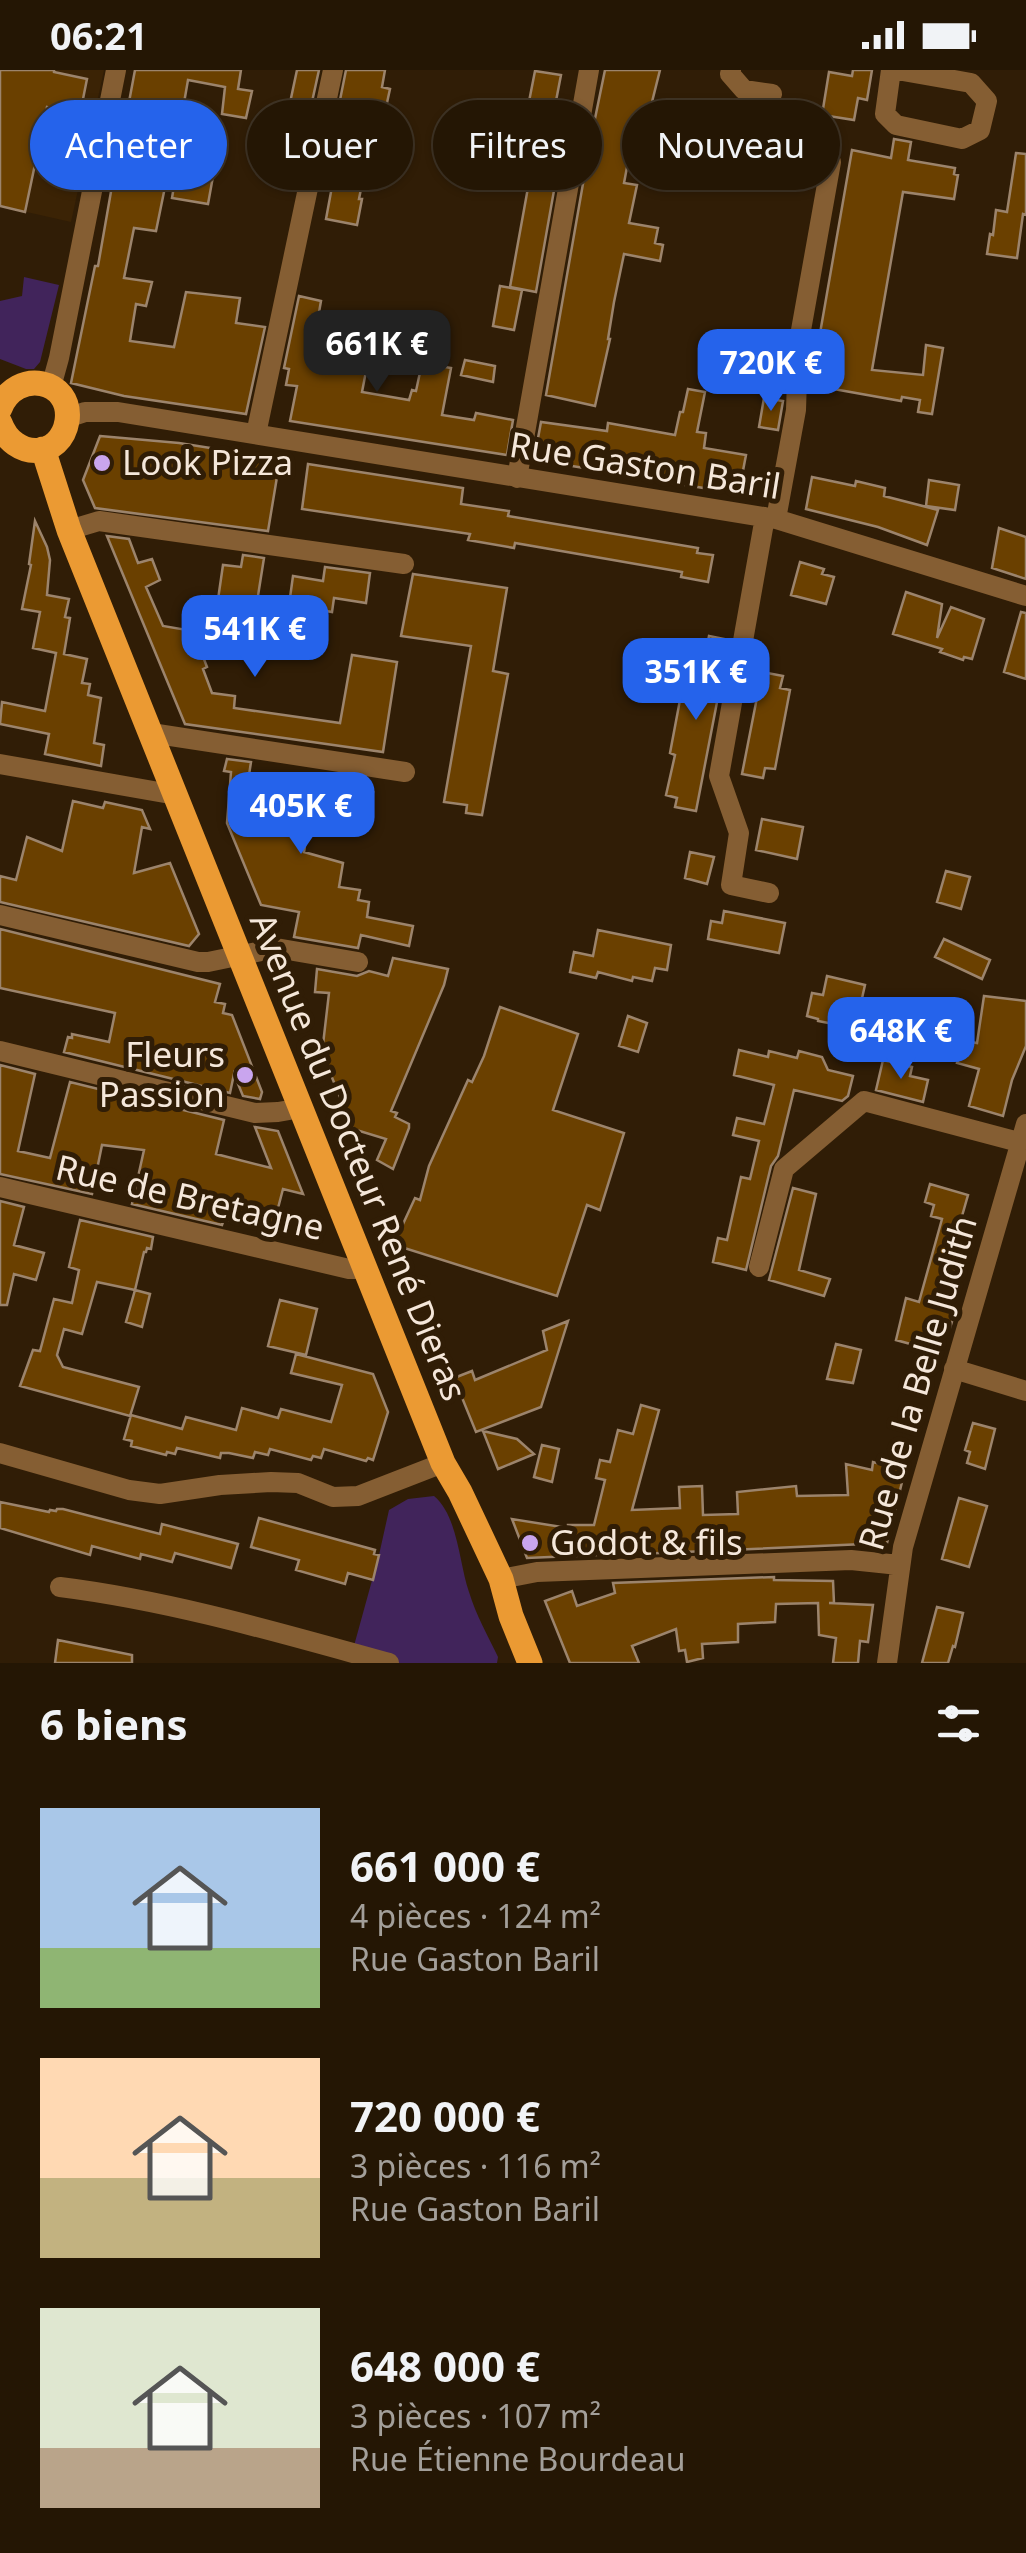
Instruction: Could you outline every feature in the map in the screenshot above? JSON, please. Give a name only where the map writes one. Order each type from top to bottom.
[{"type":"main road","points":[[0,408],[9,392],[9,382],[40,382],[60,396],[68,418],[62,435],[43,449],[23,449],[12,444],[2,430]]},
{"type":"main road","name":"Avenue du Docteur René Dieras","points":[[43,449],[69,530],[238,955],[443,1463],[501,1579],[530,1663]]},
{"type":"street","points":[[51,387],[116,70]]},
{"type":"street","points":[[256,434],[333,70]]},
{"type":"street","points":[[516,478],[589,70]]},
{"type":"street","points":[[730,70],[744,90],[772,94]]},
{"type":"street","points":[[894,70],[971,83],[987,102],[980,130],[962,139],[896,125],[885,114],[894,70]]},
{"type":"street","points":[[769,893],[732,885],[739,833],[720,776],[770,518],[796,410],[798,347],[826,190]]},
{"type":"street","name":"Rue Gaston Baril","points":[[68,418],[84,412],[118,412],[770,518],[1026,596]]},
{"type":"street","points":[[69,530],[99,521],[404,564]]},
{"type":"street","points":[[151,734],[405,772]]},
{"type":"street","points":[[0,764],[176,795]]},
{"type":"street","points":[[0,915],[198,962],[276,948],[358,962]]},
{"type":"street","points":[[0,1052],[255,1113],[301,1108]]},
{"type":"street","points":[[759,1268],[784,1169],[864,1102],[1023,1133]]},
{"type":"street","name":"Rue de la Belle Judith","points":[[887,1663],[899,1565],[1023,1133]]},
{"type":"street","name":"Rue de Bretagne","points":[[0,1187],[350,1269],[366,1268]]},
{"type":"street","points":[[954,1369],[1026,1392]]},
{"type":"street","points":[[0,1453],[129,1490],[160,1494],[270,1482],[298,1484],[334,1497],[358,1496],[443,1463]]},
{"type":"street","points":[[501,1579],[537,1572],[812,1562],[899,1565]]},
{"type":"street","points":[[60,1587],[192,1610],[389,1663]]},
{"type":"shaded area","points":[[0,70],[104,70],[97,100],[30,100],[30,190],[78,190],[71,222],[0,206]]},
{"type":"shaded area","points":[[24,277],[59,285],[40,362],[34,369],[0,359],[0,301],[22,296]]},
{"type":"shaded area","points":[[434,1496],[453,1528],[469,1592],[498,1657],[497,1663],[361,1663],[352,1653],[389,1510],[408,1499]]},
{"type":"building","points":[[0,70],[54,70],[87,79],[83,100],[30,100],[30,188],[25,212],[0,206]]},
{"type":"building","points":[[135,70],[241,70],[238,89],[252,91],[246,118],[227,115],[225,87],[188,80],[185,100],[129,100]]},
{"type":"building","points":[[297,70],[319,70],[312,100],[291,100]]},
{"type":"building","points":[[346,70],[385,70],[382,87],[390,89],[388,100],[340,100]]},
{"type":"building","points":[[605,70],[660,70],[652,100],[622,100],[622,190],[636,190],[629,223],[658,228],[655,243],[663,245],[660,261],[624,254],[595,406],[546,395],[582,190],[602,190],[602,100],[599,100]]},
{"type":"building","points":[[853,70],[872,70],[867,100],[858,98],[854,120],[840,118],[840,100],[824,100],[829,72],[852,76]]},
{"type":"building","points":[[535,71],[561,75],[556,100],[529,100]]},
{"type":"building","points":[[894,139],[911,142],[908,160],[955,168],[954,174],[958,175],[954,199],[903,192],[872,370],[923,375],[926,345],[943,348],[932,414],[918,412],[920,400],[902,397],[901,401],[811,385],[852,150],[891,158]]},
{"type":"building","points":[[1016,153],[1026,154],[1026,215],[1023,214],[1017,258],[987,254],[996,210],[1007,212]]},
{"type":"building","points":[[111,190],[164,190],[156,231],[134,228],[124,278],[152,282],[146,306],[136,304],[130,341],[174,347],[186,292],[240,298],[236,323],[265,327],[246,414],[124,396],[71,383]]},
{"type":"building","points":[[173,190],[211,190],[208,204],[172,198]]},
{"type":"building","points":[[331,190],[361,190],[357,225],[326,219]]},
{"type":"building","points":[[528,190],[554,190],[536,292],[510,287]]},
{"type":"building","points":[[500,286],[522,290],[514,330],[493,326]]},
{"type":"building","points":[[299,296],[321,301],[314,341],[362,352],[365,333],[382,336],[378,356],[369,356],[362,392],[409,400],[412,390],[416,391],[422,363],[451,368],[442,415],[474,420],[476,413],[513,420],[507,455],[290,421],[297,386],[286,385],[289,369],[284,368]]},
{"type":"building","points":[[465,360],[495,366],[493,382],[461,375]]},
{"type":"building","points":[[688,389],[705,392],[697,432],[706,433],[704,448],[746,455],[741,481],[734,480],[733,484],[712,480],[710,489],[648,479],[652,463],[619,456],[616,473],[534,460],[541,422],[607,431],[608,423],[675,435]]},
{"type":"building","points":[[764,398],[783,401],[778,430],[759,427]]},
{"type":"building","points":[[100,436],[179,443],[280,459],[268,531],[95,508],[83,480]]},
{"type":"building","points":[[308,464],[463,488],[461,504],[509,511],[508,516],[698,548],[697,553],[713,555],[708,582],[681,577],[682,572],[515,543],[514,548],[468,540],[470,534],[302,509]]},
{"type":"building","points":[[812,477],[885,488],[884,496],[938,510],[927,545],[878,527],[806,509]]},
{"type":"building","points":[[929,480],[959,485],[955,510],[926,506]]},
{"type":"building","points":[[35,521],[50,560],[47,595],[69,599],[64,654],[87,659],[82,683],[90,684],[88,695],[101,698],[94,743],[104,745],[101,766],[45,754],[49,734],[0,724],[2,702],[45,711],[56,653],[33,648],[40,612],[22,609]]},
{"type":"building","points":[[999,528],[1026,537],[1026,579],[992,568]]},
{"type":"building","points":[[107,536],[129,539],[138,563],[152,559],[160,580],[146,587],[163,626],[193,631],[212,693],[235,696],[234,708],[340,723],[352,655],[397,662],[383,752],[185,724]]},
{"type":"building","points":[[243,555],[264,558],[251,640],[213,634],[223,565],[241,567]]},
{"type":"building","points":[[800,562],[824,569],[822,574],[834,577],[826,604],[791,595]]},
{"type":"building","points":[[325,567],[370,573],[366,603],[334,598],[332,612],[289,605],[293,576],[323,581]]},
{"type":"building","points":[[413,574],[507,588],[493,671],[508,674],[482,815],[466,813],[467,805],[444,802],[471,646],[401,636]]},
{"type":"building","points":[[906,592],[942,604],[937,638],[951,607],[984,619],[972,659],[963,660],[893,634]]},
{"type":"building","points":[[1021,612],[1026,613],[1026,679],[1004,672]]},
{"type":"building","points":[[709,636],[729,640],[696,811],[675,807],[677,798],[666,795],[683,684],[688,685],[697,644],[707,646]]},
{"type":"building","points":[[762,672],[783,676],[780,688],[790,690],[775,769],[765,768],[763,778],[742,774]]},
{"type":"building","points":[[227,759],[251,762],[249,775],[373,792],[369,817],[311,809],[304,852],[343,863],[339,887],[360,890],[358,900],[369,902],[367,917],[413,926],[409,946],[361,935],[358,948],[294,937],[299,912],[261,905],[227,823],[231,772],[224,771]]},
{"type":"building","points":[[73,801],[103,808],[105,802],[142,810],[150,829],[142,827],[134,873],[170,863],[199,934],[189,946],[0,902],[0,876],[16,880],[27,837],[62,851]]},
{"type":"building","points":[[762,819],[803,827],[797,859],[756,850]]},
{"type":"building","points":[[690,852],[714,857],[707,884],[685,878]]},
{"type":"building","points":[[946,871],[970,877],[961,909],[937,902]]},
{"type":"building","points":[[724,911],[785,923],[779,953],[708,939],[711,921],[722,923]]},
{"type":"building","points":[[0,929],[220,984],[215,1002],[225,1004],[223,1013],[232,1015],[262,1092],[260,1099],[243,1096],[234,1074],[230,1093],[64,1052],[72,1034],[109,1042],[115,1013],[0,988]]},
{"type":"building","points":[[598,930],[671,945],[667,970],[655,968],[652,981],[633,977],[632,981],[598,972],[596,978],[570,972],[574,952],[593,956]]},
{"type":"building","points":[[944,939],[990,960],[982,979],[935,957]]},
{"type":"building","points":[[393,958],[448,969],[391,1111],[409,1124],[393,1169],[377,1160],[386,1139],[353,1129],[322,1053],[329,993],[315,992],[317,969],[357,976],[369,971],[388,976]]},
{"type":"building","points":[[827,976],[865,985],[858,1016],[848,1014],[844,1026],[807,1016],[812,993],[823,995]]},
{"type":"building","points":[[984,996],[1026,1001],[1026,1046],[1003,1116],[969,1106],[979,1069],[957,1063],[964,1041],[977,1043]]},
{"type":"building","points":[[500,1007],[578,1034],[553,1110],[624,1133],[600,1210],[587,1205],[557,1296],[401,1247],[397,1237],[415,1198],[420,1200],[429,1166],[468,1080],[472,1082],[484,1056]]},
{"type":"building","points":[[628,1016],[647,1023],[638,1052],[619,1046]]},
{"type":"building","points":[[739,1050],[768,1057],[769,1051],[797,1058],[799,1051],[822,1057],[828,1070],[853,1076],[848,1096],[842,1101],[794,1090],[746,1270],[713,1262],[718,1238],[727,1240],[741,1177],[750,1179],[759,1141],[733,1135],[737,1118],[764,1124],[774,1085],[734,1075]]},
{"type":"building","points":[[883,1060],[912,1067],[910,1076],[928,1080],[923,1102],[876,1090]]},
{"type":"building","points":[[0,1065],[35,1074],[18,1151],[50,1158],[70,1082],[224,1120],[216,1154],[271,1168],[255,1127],[278,1131],[303,1194],[283,1189],[272,1231],[224,1219],[222,1225],[132,1204],[144,1150],[102,1145],[92,1194],[0,1174]]},
{"type":"building","points":[[930,1184],[968,1195],[958,1230],[966,1232],[945,1309],[955,1312],[950,1328],[942,1330],[936,1351],[896,1340],[906,1298],[919,1302],[942,1219],[931,1216],[934,1205],[925,1202]]},
{"type":"building","points":[[793,1188],[816,1194],[799,1270],[830,1279],[824,1296],[769,1280]]},
{"type":"building","points":[[0,1201],[24,1207],[14,1245],[44,1253],[36,1280],[14,1274],[7,1305],[0,1305]]},
{"type":"building","points":[[80,1220],[153,1237],[151,1249],[144,1252],[135,1290],[97,1282],[82,1334],[64,1329],[57,1355],[63,1367],[139,1387],[130,1416],[20,1386],[33,1350],[40,1351],[54,1299],[72,1303],[79,1270],[69,1267]]},
{"type":"building","points":[[135,1290],[150,1294],[142,1327],[126,1322]]},
{"type":"building","points":[[280,1300],[317,1309],[306,1355],[268,1346]]},
{"type":"building","points":[[568,1321],[541,1407],[476,1432],[454,1378],[472,1371],[475,1380],[547,1350],[543,1331]]},
{"type":"building","points":[[836,1344],[861,1350],[853,1383],[827,1379]]},
{"type":"building","points":[[296,1354],[373,1374],[388,1412],[373,1460],[324,1449],[321,1458],[313,1456],[311,1460],[270,1449],[268,1455],[255,1452],[253,1458],[221,1453],[220,1458],[177,1448],[175,1454],[166,1455],[131,1446],[132,1441],[124,1439],[131,1415],[182,1429],[186,1417],[236,1430],[242,1408],[278,1418],[281,1409],[331,1422],[342,1385],[291,1373]]},
{"type":"building","points":[[641,1405],[659,1410],[632,1510],[680,1508],[679,1487],[702,1486],[703,1515],[738,1514],[737,1492],[796,1486],[797,1496],[848,1495],[846,1464],[872,1470],[873,1462],[905,1470],[887,1543],[638,1554],[637,1538],[604,1536],[604,1546],[596,1546],[596,1555],[527,1558],[512,1519],[568,1528],[594,1525],[605,1480],[596,1478],[600,1460],[610,1462],[618,1430],[633,1434]]},
{"type":"building","points":[[973,1423],[995,1429],[985,1469],[967,1463],[970,1452],[965,1450]]},
{"type":"building","points":[[483,1431],[517,1439],[534,1454],[498,1469]]},
{"type":"building","points":[[542,1445],[559,1449],[552,1482],[534,1477]]},
{"type":"building","points":[[959,1498],[987,1506],[969,1567],[942,1559]]},
{"type":"building","points":[[0,1502],[49,1512],[63,1509],[160,1534],[162,1524],[238,1544],[231,1568],[175,1553],[172,1562],[141,1554],[140,1559],[92,1546],[90,1555],[0,1528]]},
{"type":"building","points":[[259,1518],[375,1550],[374,1554],[379,1555],[373,1580],[348,1573],[345,1584],[296,1570],[299,1560],[251,1547]]},
{"type":"building","points":[[774,1577],[833,1581],[834,1603],[829,1603],[873,1605],[868,1642],[860,1641],[858,1663],[833,1663],[836,1638],[819,1635],[818,1603],[776,1604],[775,1622],[738,1624],[738,1642],[702,1644],[703,1658],[687,1662],[685,1650],[679,1651],[676,1629],[632,1646],[639,1663],[570,1663],[545,1601],[572,1591],[577,1606],[615,1593],[613,1583]]},
{"type":"building","points":[[937,1607],[963,1613],[955,1647],[948,1663],[922,1663]]},
{"type":"building","points":[[58,1640],[132,1655],[132,1663],[55,1663]]},
{"type":"place","name":"Look Pizza","points":[[102,463]]},
{"type":"place","name":"Fleurs Passion","points":[[245,1075]]},
{"type":"place","name":"Godot & fils","points":[[530,1543]]}]
